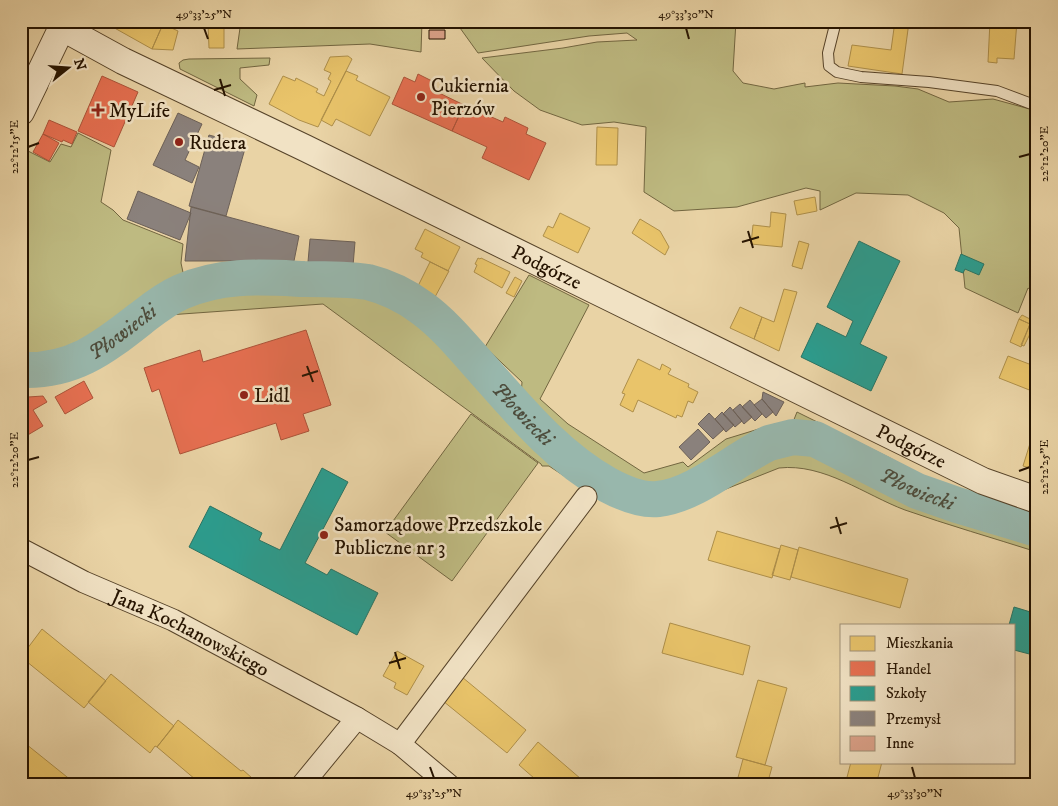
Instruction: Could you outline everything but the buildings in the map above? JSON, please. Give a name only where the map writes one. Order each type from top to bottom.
[{"type":"street","points":[[21,112],[63,24]]},
{"type":"street","name":"Podgórze","points":[[63,24],[123,61],[305,148],[984,481],[1037,500]]},
{"type":"street","points":[[400,744],[586,497]]},
{"type":"street","name":"Jana Kochanowskiego","points":[[21,549],[84,582],[173,620],[357,718],[400,744],[449,785]]},
{"type":"street","points":[[302,785],[357,718]]},
{"type":"lane","points":[[836,21],[828,53],[829,66],[837,72],[861,77],[929,82],[997,91],[1037,106]]},
{"type":"shaded area","points":[[241,21],[422,21],[421,52],[370,44],[237,49]]},
{"type":"shaded area","points":[[455,21],[736,21],[733,71],[743,83],[774,89],[805,83],[805,87],[838,83],[895,86],[918,89],[949,102],[993,99],[1037,111],[1037,294],[1028,288],[1018,313],[965,288],[959,228],[944,213],[908,195],[856,193],[820,210],[820,191],[806,188],[737,207],[674,211],[644,192],[646,127],[614,122],[582,125],[540,110],[514,91],[482,58],[597,42],[637,40],[627,33],[589,36],[478,53]]},
{"type":"shaded area","points":[[270,58],[269,65],[240,68],[240,79],[257,95],[254,106],[180,69],[179,63],[189,59]]},
{"type":"shaded area","points":[[78,133],[111,150],[101,202],[123,220],[183,244],[181,263],[184,277],[90,343],[68,352],[21,356],[21,165],[28,151],[50,162],[61,144],[71,147]]},
{"type":"shaded area","points":[[529,275],[589,305],[540,399],[568,424],[644,473],[683,462],[688,467],[726,439],[775,424],[793,422],[797,412],[932,481],[1037,511],[1037,517],[941,489],[820,432],[791,429],[762,434],[710,467],[682,482],[656,490],[648,489],[587,457],[521,396],[522,382],[485,347]]},
{"type":"shaded area","points":[[267,290],[348,291],[374,294],[396,302],[421,319],[534,445],[587,486],[635,510],[665,509],[721,485],[776,450],[794,446],[814,448],[932,507],[1037,538],[1037,552],[905,510],[828,475],[796,468],[779,468],[663,514],[635,513],[593,495],[549,466],[542,466],[323,304],[168,315],[192,300]]},
{"type":"shaded area","points":[[471,414],[538,463],[452,581],[385,532]]},
{"type":"waterway","name":"Płowiecki","points":[[21,370],[39,370],[71,363],[113,340],[170,298],[196,286],[211,282],[257,277],[336,279],[368,282],[390,289],[430,314],[452,335],[538,430],[571,460],[608,485],[639,498],[658,499],[687,491],[769,443],[793,437],[815,439],[917,491],[1037,529]]},
{"type":"place","name":"Cukiernia Pierzów","points":[[421,97]]},
{"type":"place","name":"MyLife","points":[[98,110]]},
{"type":"place","name":"Rudera","points":[[179,142]]},
{"type":"place","name":"Lidl","points":[[244,395]]},
{"type":"place","name":"Samorządowe Przedszkole Publiczne nr 3","points":[[324,535]]}]
